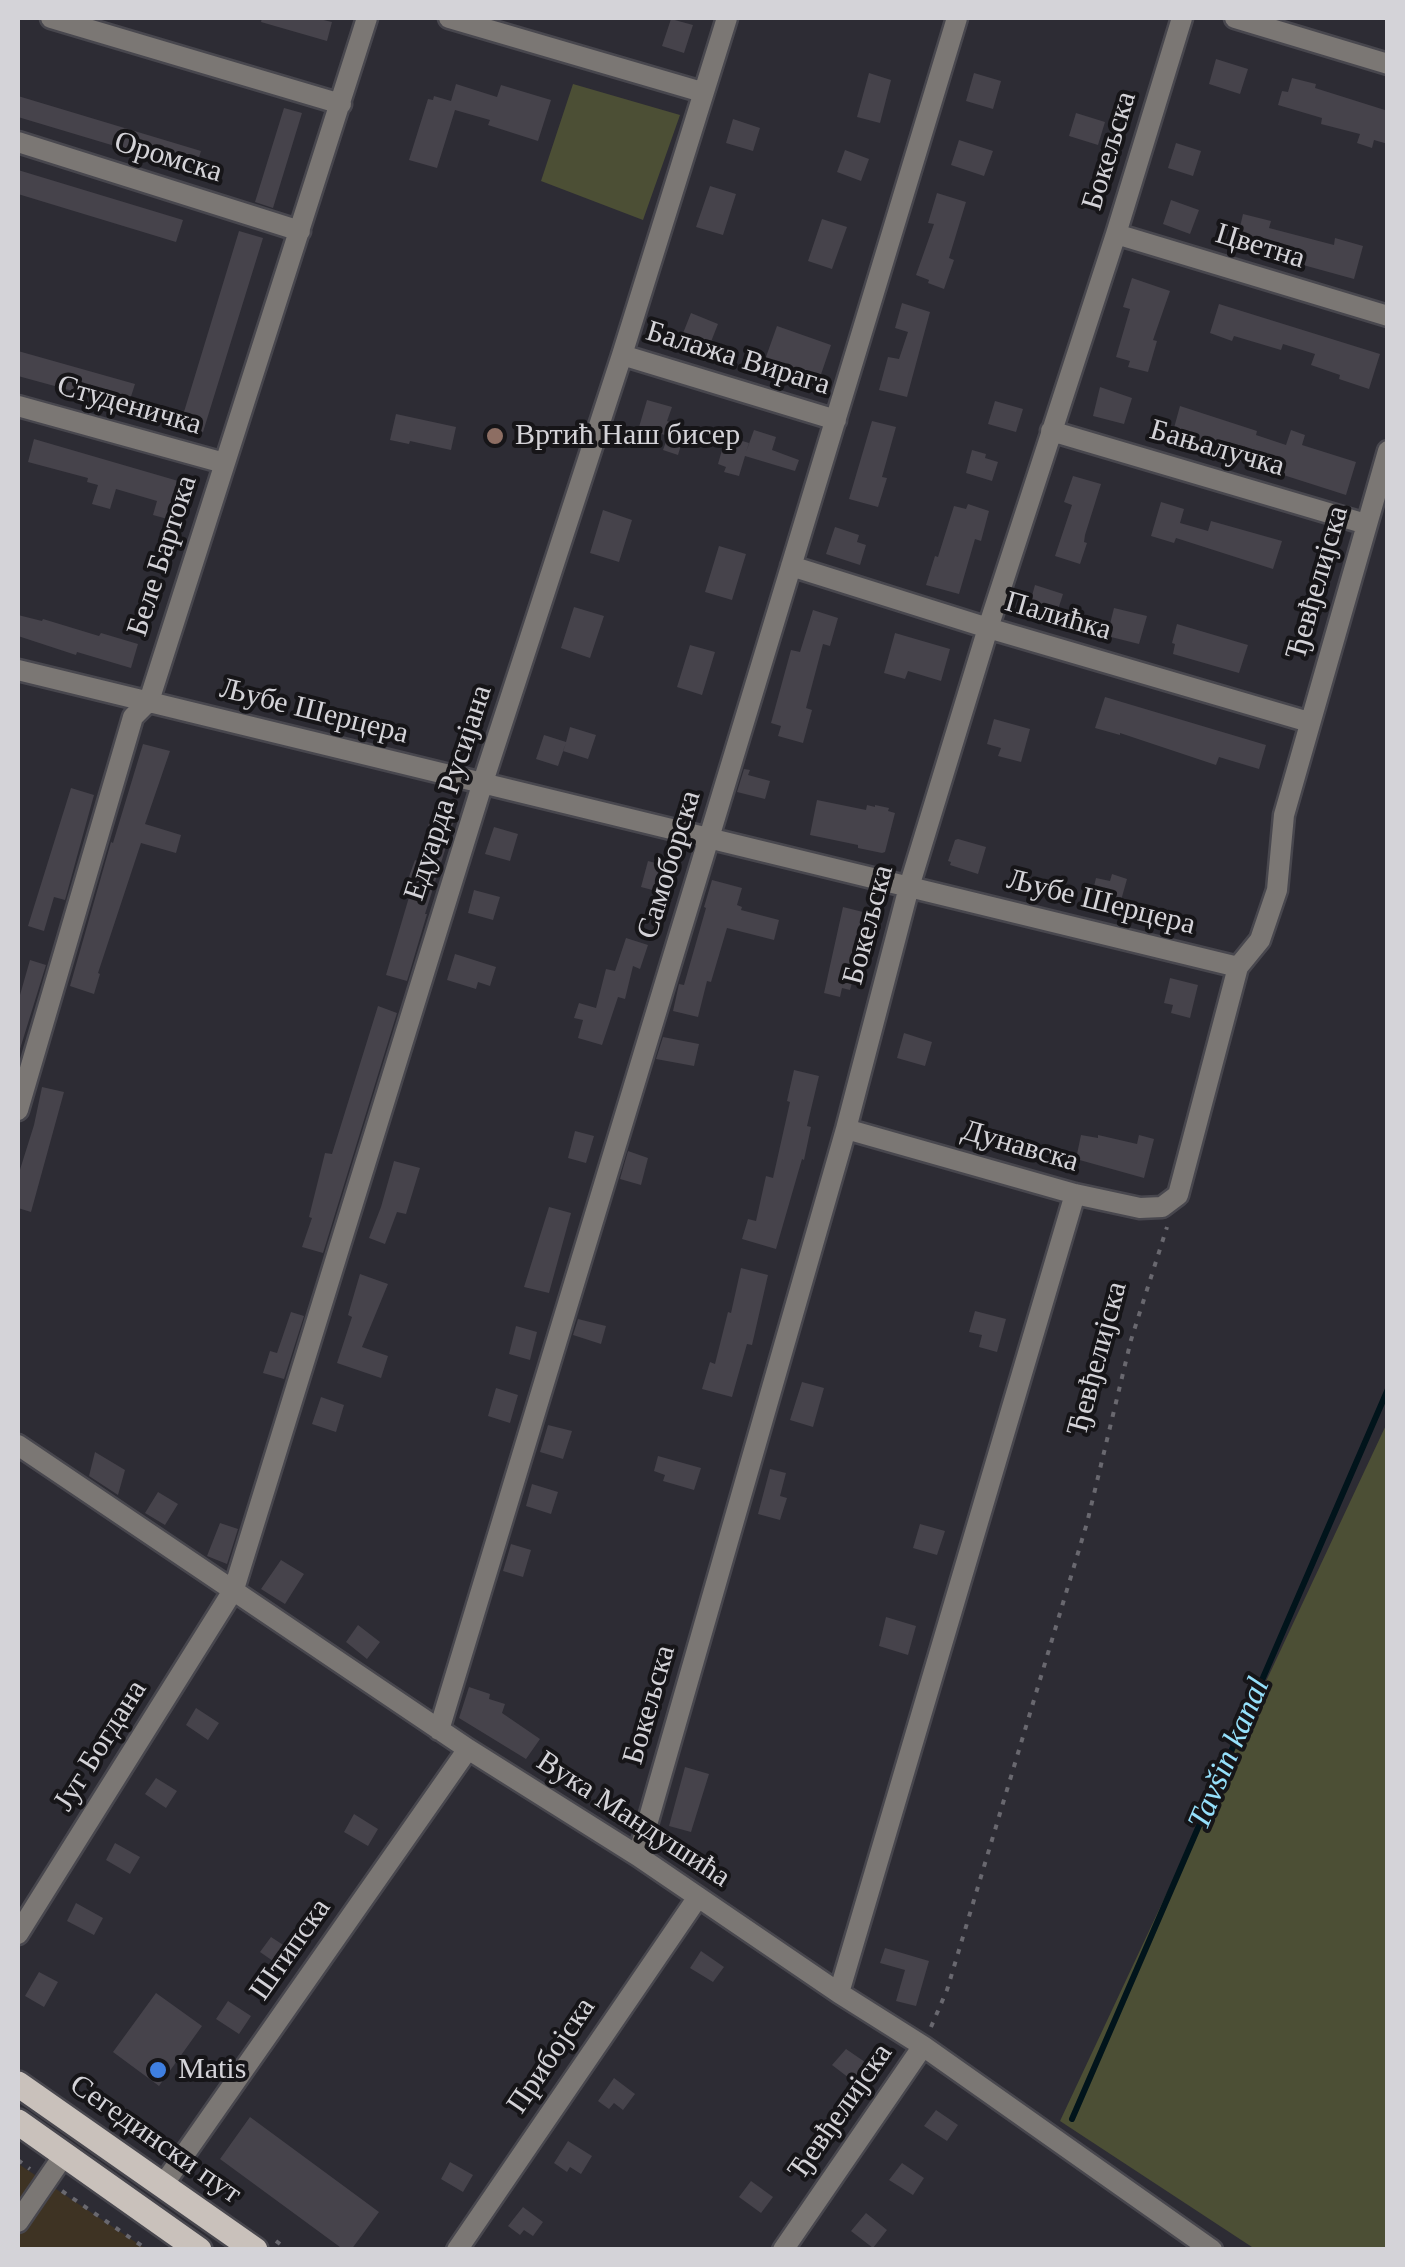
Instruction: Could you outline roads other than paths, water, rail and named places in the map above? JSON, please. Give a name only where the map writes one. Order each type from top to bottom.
[{"type":"main road","name":"Сегедински пут","points":[[18,2084],[256,2250]]},
{"type":"main road","points":[[18,2122],[198,2250]]},
{"type":"street","points":[[51,18],[341,104]]},
{"type":"street","name":"Беле Бартока","points":[[18,1110],[133,717],[149,701],[367,18]]},
{"type":"street","points":[[449,18],[702,92]]},
{"type":"street","name":"Едуарда Русијана","points":[[234,1589],[482,785],[622,355],[726,18]]},
{"type":"street","name":"Самоборска","points":[[439,1730],[957,18]]},
{"type":"street","name":"Бокељска","points":[[638,1856],[846,1128],[909,887],[1182,18]]},
{"type":"street","points":[[1235,18],[1388,64]]},
{"type":"street","name":"Оромска","points":[[18,142],[300,230]]},
{"type":"street","name":"Цветна","points":[[1116,234],[1388,316]]},
{"type":"street","name":"Балажа Вирага","points":[[622,355],[836,420]]},
{"type":"street","name":"Студеничка","points":[[18,406],[224,463]]},
{"type":"street","name":"Бањалучка","points":[[1051,432],[1366,524]]},
{"type":"street","name":"Ђевђелијска","points":[[1178,1195],[1238,967],[1260,940],[1277,890],[1284,814],[1388,451]]},
{"type":"street","name":"Палићка","points":[[792,566],[1309,722]]},
{"type":"street","name":"Љубе Шерцера","points":[[18,670],[1238,967]]},
{"type":"street","name":"Дунавска","points":[[846,1128],[1075,1194],[1140,1208],[1162,1206],[1178,1195]]},
{"type":"street","points":[[839,1993],[1075,1194]]},
{"type":"street","name":"Вука Мандушића","points":[[18,1445],[439,1730],[638,1856],[924,2046],[1212,2250]]},
{"type":"street","name":"Југ Богдана","points":[[18,1934],[234,1589]]},
{"type":"street","name":"Штипска","points":[[163,2185],[468,1749]]},
{"type":"street","name":"Прибојска","points":[[456,2250],[698,1897]]},
{"type":"street","name":"Ђевђелијска","points":[[783,2250],[924,2046]]},
{"type":"street","points":[[18,2222],[64,2155]]},
{"type":"waterway","name":"Tavšin kanal","points":[[1072,2119],[1388,1389]]},
{"type":"place","name":"Вртић Наш бисер","points":[[495,436]]},
{"type":"place","name":"Matis","points":[[158,2070]]}]
